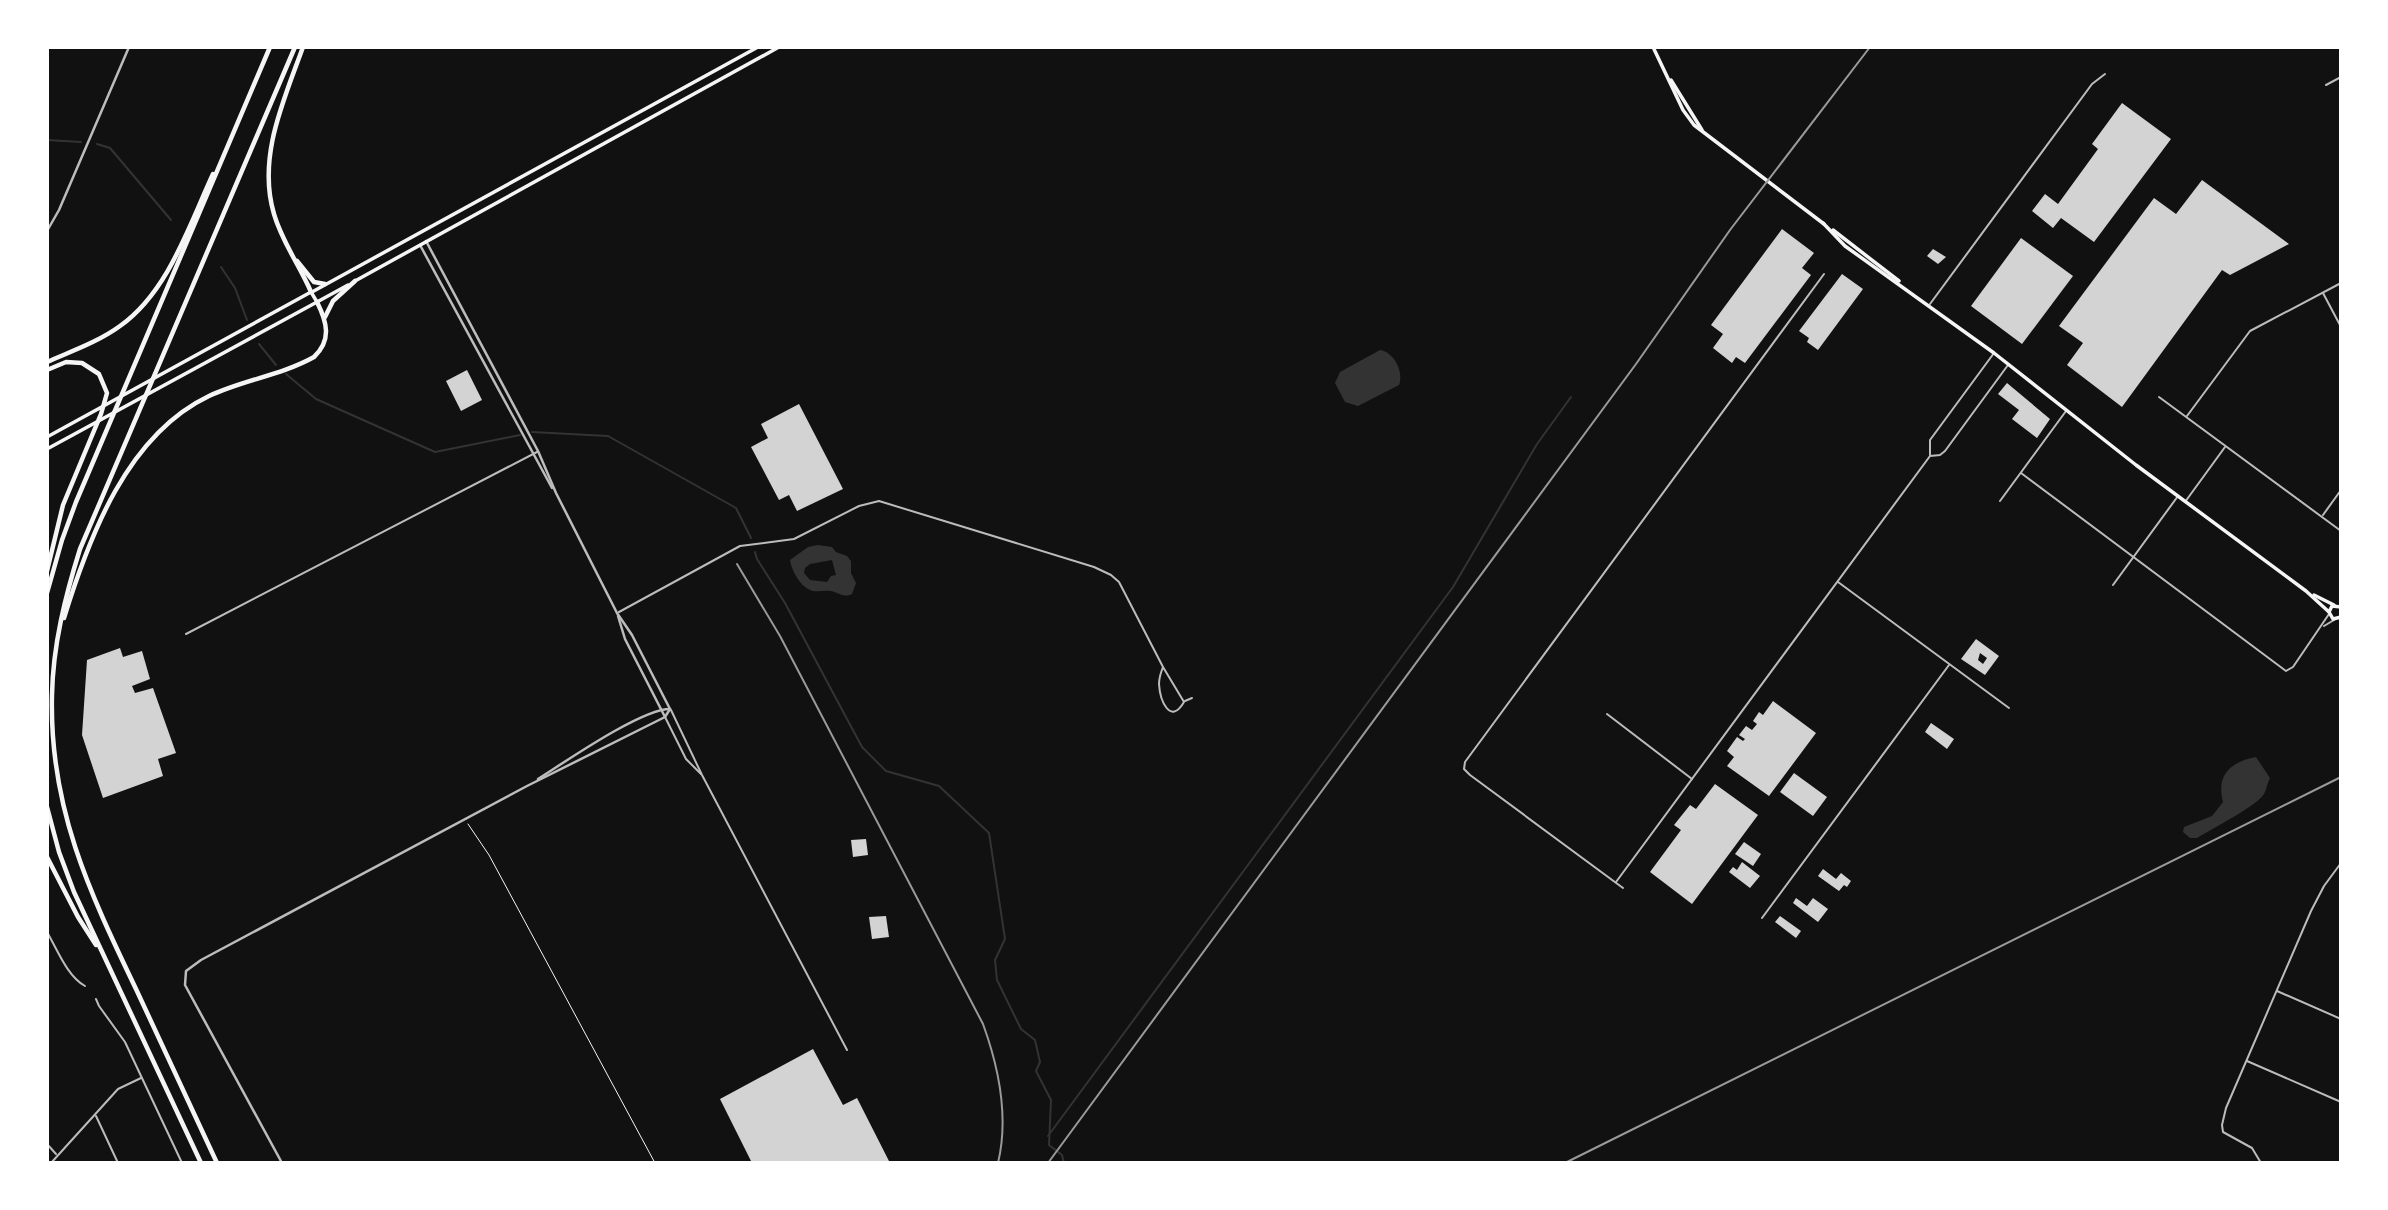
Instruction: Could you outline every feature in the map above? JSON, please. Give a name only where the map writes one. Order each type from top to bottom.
[{"type":"highway","points":[[47,593],[69,520],[270,47]]},
{"type":"highway","points":[[217,1163],[95,903],[75,850],[60,795],[52,696],[57,642],[80,549],[295,47]]},
{"type":"highway","points":[[303,47],[278,118],[268,167],[274,215],[310,292]]},
{"type":"highway","points":[[47,362],[120,326],[153,293],[181,243],[260,72]]},
{"type":"highway","points":[[292,256],[313,280],[325,285]]},
{"type":"highway","points":[[325,318],[333,301],[355,281]]},
{"type":"highway","points":[[57,642],[86,555],[123,478],[147,443],[179,414],[206,398],[314,357],[325,341],[327,329],[317,302]]},
{"type":"highway","points":[[47,370],[66,362],[82,363],[99,374],[107,393],[63,505],[47,571]]},
{"type":"highway","points":[[47,807],[69,879],[201,1163]]},
{"type":"highway","points":[[47,857],[78,917],[107,964]]},
{"type":"main road","points":[[47,437],[758,47]]},
{"type":"main road","points":[[47,449],[779,47]]},
{"type":"main road","points":[[1653,47],[1667,76],[1695,120],[1713,140],[1890,272],[1903,285],[2185,502],[2306,591],[2338,619]]},
{"type":"main road","points":[[654,104],[659,113]]},
{"type":"main road","points":[[559,156],[564,165]]},
{"type":"main road","points":[[418,233],[426,241]]},
{"type":"main road","points":[[418,233],[420,244]]},
{"type":"main road","points":[[310,292],[317,302]]},
{"type":"main road","points":[[2306,591],[2337,606],[2329,613]]},
{"type":"street","points":[[47,231],[59,211],[130,47]]},
{"type":"street","points":[[1930,305],[2092,84],[2105,74]]},
{"type":"street","points":[[2326,85],[2341,77]]},
{"type":"street","points":[[426,241],[538,451],[556,493]]},
{"type":"street","points":[[420,244],[556,493],[617,613],[632,635],[702,775],[847,1049]]},
{"type":"street","points":[[435,272],[443,272]]},
{"type":"street","points":[[1623,888],[1470,775],[1464,769],[1465,762],[1824,274]]},
{"type":"street","points":[[2186,417],[2250,331],[2341,283]]},
{"type":"street","points":[[2322,292],[2341,327]]},
{"type":"street","points":[[1616,882],[1930,456],[1930,440],[1994,353]]},
{"type":"street","points":[[483,360],[489,358]]},
{"type":"street","points":[[1930,456],[1940,455],[1945,451],[2009,364]]},
{"type":"street","points":[[2159,397],[2341,531]]},
{"type":"street","points":[[2000,501],[2067,410]]},
{"type":"street","points":[[2185,502],[2226,446]]},
{"type":"street","points":[[186,634],[538,451]]},
{"type":"street","points":[[2021,473],[2288,671],[2322,628],[2329,613]]},
{"type":"street","points":[[2321,517],[2341,490]]},
{"type":"street","points":[[2113,585],[2178,496]]},
{"type":"street","points":[[617,613],[740,546],[794,540],[859,506],[879,501],[1094,567],[1111,575],[1124,591],[1184,702]]},
{"type":"street","points":[[1837,582],[2009,708]]},
{"type":"street","points":[[2337,606],[2341,601]]},
{"type":"street","points":[[617,613],[625,639],[686,759],[702,775]]},
{"type":"street","points":[[2322,628],[2338,619]]},
{"type":"street","points":[[1762,918],[1949,665]]},
{"type":"street","points":[[1163,667],[1159,683],[1162,702],[1167,709],[1173,712],[1179,710],[1184,702],[1192,698]]},
{"type":"street","points":[[527,786],[592,745],[661,709],[670,709]]},
{"type":"street","points":[[282,1163],[185,985],[184,975],[190,967],[527,786],[665,717],[670,709]]},
{"type":"street","points":[[1607,714],[1692,779]]},
{"type":"street","points":[[2262,1163],[2252,1148],[2223,1132],[2226,1108],[2317,899],[2341,863]]},
{"type":"street","points":[[47,932],[68,969],[85,986]]},
{"type":"street","points":[[2276,991],[2341,1019]]},
{"type":"street","points":[[96,999],[125,1042],[182,1163]]},
{"type":"street","points":[[2246,1061],[2341,1102]]},
{"type":"street","points":[[51,1163],[118,1090],[142,1078]]},
{"type":"street","points":[[95,1115],[118,1163]]},
{"type":"street","points":[[47,1144],[57,1156]]},
{"type":"path","points":[[464,820],[495,865],[655,1163]]},
{"type":"shaded area","points":[[1380,350],[1390,354],[1397,363],[1399,385],[1358,406],[1345,402],[1335,383],[1340,372]]},
{"type":"shaded area","points":[[808,547],[832,547],[836,552],[847,556],[851,561],[851,573],[856,583],[852,594],[813,591],[801,583],[790,560]],"holes":[[[832,560],[836,575],[831,576],[827,582],[810,580],[804,573],[810,564]]]},
{"type":"shaded area","points":[[2256,757],[2270,778],[2260,799],[2197,838],[2190,838],[2183,832],[2184,827],[2212,816],[2223,802],[2222,784],[2227,771],[2239,762]]},
{"type":"building","points":[[2122,103],[2171,139],[2094,242],[2061,218],[2053,228],[2032,211],[2045,194],[2058,204],[2098,149],[2092,144]]},
{"type":"building","points":[[2202,180],[2289,244],[2230,275],[2222,270],[2122,407],[2067,365],[2083,343],[2059,326],[2154,198],[2176,214]]},
{"type":"building","points":[[1782,229],[1814,253],[1802,268],[1811,275],[1745,363],[1736,357],[1732,363],[1713,348],[1723,334],[1711,325]]},
{"type":"building","points":[[2021,238],[2073,276],[2022,344],[1971,306]]},
{"type":"building","points":[[1933,249],[1946,257],[1938,264],[1927,256]]},
{"type":"building","points":[[1842,274],[1863,289],[1818,350],[1807,342],[1809,338],[1799,331]]},
{"type":"building","points":[[467,370],[482,400],[461,411],[446,381]]},
{"type":"building","points":[[2007,383],[2050,419],[2037,438],[2012,419],[2019,410],[1998,394]]},
{"type":"building","points":[[799,404],[843,489],[797,511],[789,495],[779,500],[751,447],[768,438],[761,424]]},
{"type":"building","points":[[1976,639],[1999,656],[1985,675],[1961,659]],"holes":[[[1980,653],[1987,658],[1983,664],[1978,660]]]},
{"type":"building","points":[[120,648],[123,657],[142,651],[150,679],[132,686],[135,693],[153,688],[176,753],[158,759],[163,776],[103,798],[82,735],[87,660]]},
{"type":"building","points":[[1773,701],[1816,733],[1769,796],[1727,766],[1734,757],[1727,751],[1737,737],[1743,741],[1745,739],[1739,735],[1746,726],[1752,730],[1757,724],[1753,721],[1759,712],[1763,715]]},
{"type":"building","points":[[1931,723],[1954,739],[1947,749],[1925,732]]},
{"type":"building","points":[[1794,773],[1827,797],[1813,816],[1780,792]]},
{"type":"building","points":[[1715,784],[1758,815],[1692,904],[1650,872],[1681,830],[1674,825],[1690,805],[1696,809]]},
{"type":"building","points":[[866,839],[868,855],[853,857],[851,840]]},
{"type":"building","points":[[1744,842],[1761,854],[1753,866],[1735,854]]},
{"type":"building","points":[[1742,862],[1760,876],[1750,888],[1729,872],[1733,867],[1737,870]]},
{"type":"building","points":[[1823,869],[1836,879],[1841,873],[1851,881],[1839,891],[1818,876]]},
{"type":"building","points":[[1796,898],[1807,906],[1813,898],[1828,909],[1818,922],[1793,903]]},
{"type":"building","points":[[886,916],[889,937],[872,939],[869,917]]},
{"type":"building","points":[[1780,916],[1801,931],[1796,938],[1775,922]]},
{"type":"building","points":[[813,1049],[843,1105],[857,1098],[890,1163],[752,1163],[720,1099]]},
{"type":"waterway","points":[[47,140],[81,142]]},
{"type":"waterway","points":[[97,144],[110,148],[171,220]]},
{"type":"waterway","points":[[221,267],[235,288],[247,320]]},
{"type":"waterway","points":[[259,344],[276,365]]},
{"type":"waterway","points":[[286,374],[316,399],[435,452],[520,435]]},
{"type":"waterway","points":[[1048,1136],[1453,587],[1537,444],[1571,397]]},
{"type":"waterway","points":[[532,432],[608,436],[736,508],[751,538]]},
{"type":"waterway","points":[[755,552],[862,747],[886,771],[939,786],[989,833],[1005,939],[995,960],[997,980],[1021,1029],[1035,1040],[1040,1062],[1036,1071],[1051,1100],[1049,1145],[1062,1155],[1064,1163]]},
{"type":"railway","points":[[1048,1163],[1636,364],[1730,230],[1870,47]]},
{"type":"railway","points":[[737,564],[780,636],[983,1024],[1001,1093],[1003,1128],[998,1163]]},
{"type":"railway","points":[[1565,1163],[2341,777]]}]
